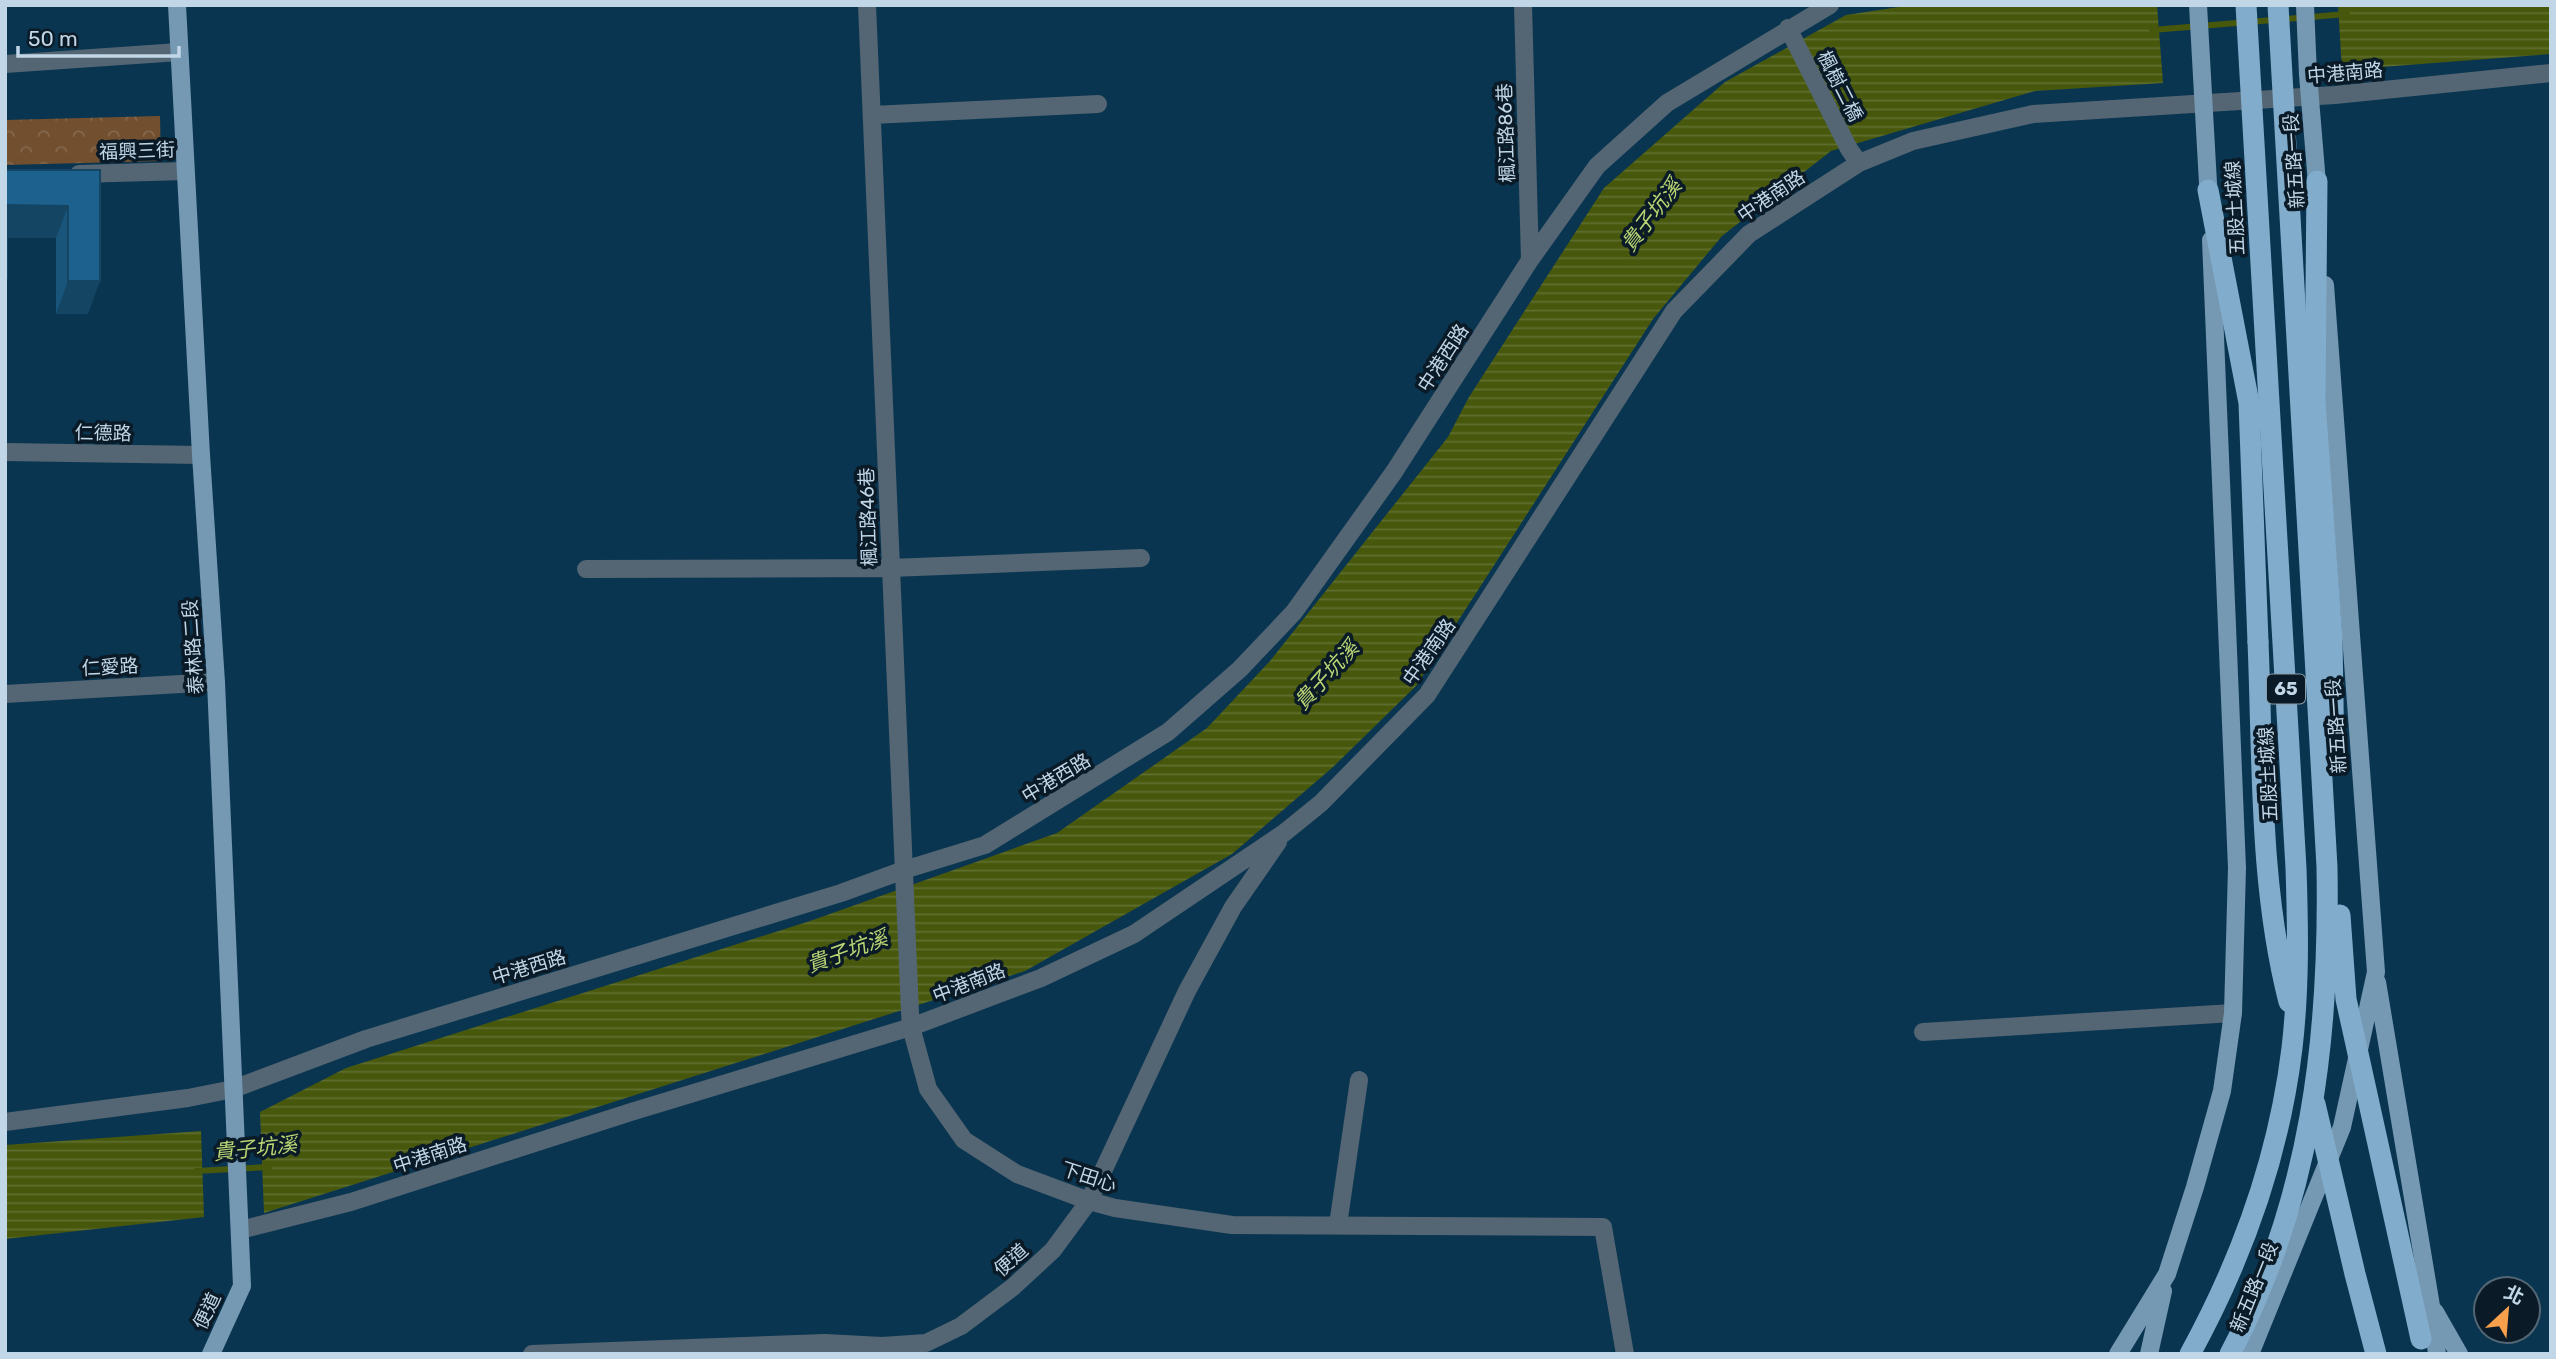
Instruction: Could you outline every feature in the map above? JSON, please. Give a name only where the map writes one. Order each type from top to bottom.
[{"type":"highway","name":"五股土城線","points":[[2190,1354],[2241,1247],[2265,1179],[2282,1111],[2292,1048],[2297,984],[2297,868],[2246,5]]},
{"type":"highway","name":"65","points":[[2230,1354],[2272,1259],[2296,1186],[2315,1090],[2323,1032],[2327,968],[2327,867],[2278,5]]},
{"type":"highway","points":[[2317,181],[2315,401],[2332,638],[2337,872],[2346,999],[2421,1339],[2427,1354]]},
{"type":"highway","points":[[2208,190],[2249,403],[2268,872],[2278,958],[2376,1354]]},
{"type":"main road","name":"泰林路二段","points":[[177,5],[216,682],[242,1286]]},
{"type":"main road","points":[[2149,1354],[2167,1274],[2222,1091],[2233,1013],[2237,868],[2199,5]]},
{"type":"main road","name":"新五路一段","points":[[2250,1354],[2342,1127],[2376,972],[2308,75],[2305,5]]},
{"type":"main road","points":[[2376,972],[2437,1354]]},
{"type":"main road","points":[[2118,1354],[2167,1274]]},
{"type":"main road","name":"便道","points":[[211,1354],[242,1286]]},
{"type":"main road","points":[[2431,1306],[2459,1354]]},
{"type":"street","name":"楓江路46巷","points":[[867,5],[911,1020]]},
{"type":"street","name":"楓江路86巷","points":[[1523,5],[1530,260]]},
{"type":"street","name":"中港西路","points":[[5,1122],[188,1098],[233,1089],[366,1039],[841,893],[904,877],[985,845],[1168,732],[1240,669],[1294,612],[1394,472],[1530,260],[1597,166],[1667,103],[1791,35],[1829,5]]},
{"type":"street","name":"楓樹二橋","points":[[1791,35],[1854,156]]},
{"type":"street","points":[[5,64],[179,52]]},
{"type":"street","name":"中港南路","points":[[239,1223],[351,1202],[631,1112],[1041,978],[1134,933],[1284,833],[1321,803],[1427,695],[1674,312],[1749,234],[1854,156],[2033,114],[2310,97],[2551,73]]},
{"type":"street","points":[[872,115],[1098,104]]},
{"type":"street","name":"福興三街","points":[[61,174],[185,171]]},
{"type":"street","name":"仁德路","points":[[5,453],[201,455]]},
{"type":"street","points":[[586,569],[891,568],[1141,558]]},
{"type":"street","name":"仁愛路","points":[[5,694],[216,682]]},
{"type":"street","name":"便道","points":[[532,1354],[825,1343],[882,1346],[926,1343],[961,1326],[1013,1287],[1053,1250],[1089,1201],[1187,991],[1233,907],[1284,833]]},
{"type":"street","points":[[1923,1032],[2233,1013]]},
{"type":"street","name":"下田心","points":[[911,1020],[928,1089],[964,1140],[1017,1174],[1089,1201],[1115,1208],[1231,1225],[1603,1227],[1625,1354]]},
{"type":"street","points":[[1338,1226],[1359,1080]]},
{"type":"green space","points":[[160,116],[161,161],[5,165],[5,120]]},
{"type":"water","points":[[1912,5],[2157,5],[2163,83],[2035,91],[1831,151],[1722,236],[1653,319],[1416,686],[1333,767],[1232,854],[1025,971],[264,1213],[260,1112],[346,1068],[813,920],[1057,833],[1207,728],[1270,661],[1448,437],[1469,397],[1604,188],[1725,82],[1846,15]]},
{"type":"water","points":[[2338,5],[2551,5],[2551,54],[2342,70]]},
{"type":"water","points":[[201,1131],[204,1217],[5,1239],[5,1145]]},
{"type":"building","points":[[5,170],[100,170],[100,281],[68,281],[68,206],[7,205],[5,278]]},
{"type":"waterway","name":"貴子坑溪","points":[[2152,30],[2347,14]]},
{"type":"waterway","name":"貴子坑溪","points":[[196,1171],[269,1167]]}]
